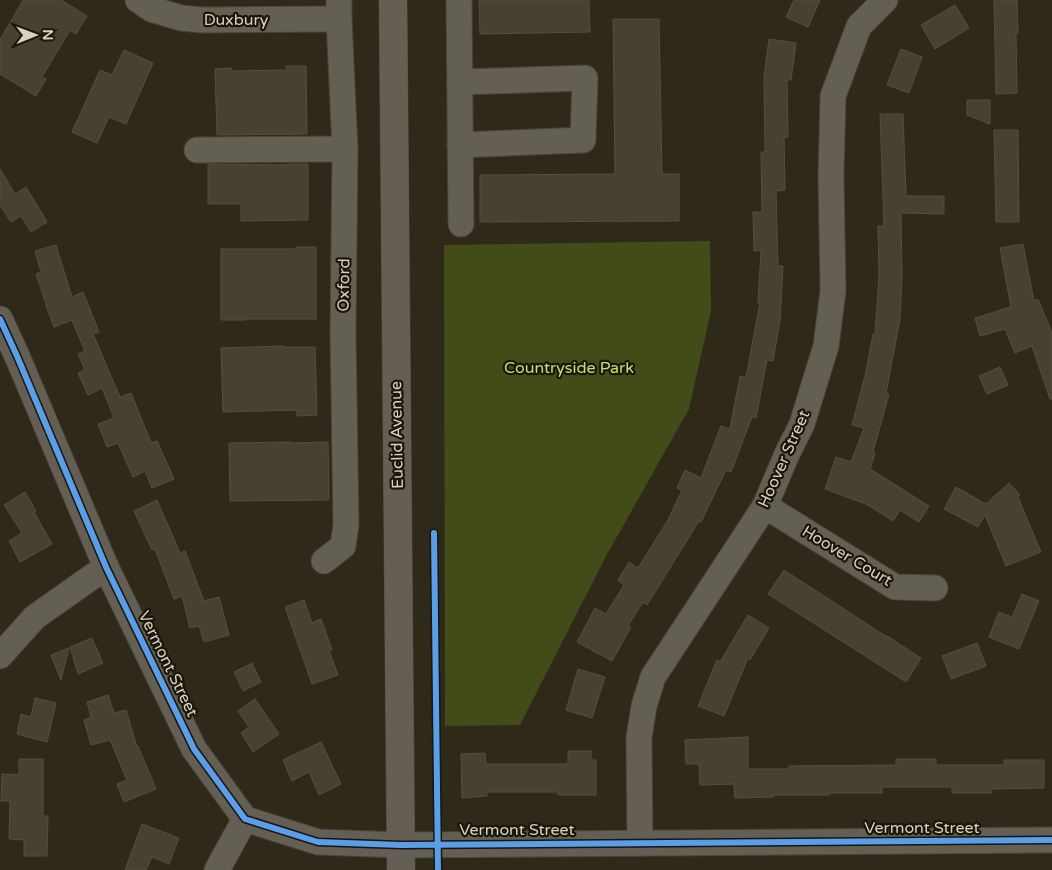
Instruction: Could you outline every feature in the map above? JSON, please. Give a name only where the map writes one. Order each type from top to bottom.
[{"type":"main road","name":"Euclid Avenue","points":[[393,0],[401,858]]},
{"type":"street","name":"Duxbury","points":[[138,0],[151,9],[182,18],[202,20],[339,10]]},
{"type":"street","points":[[459,0],[462,224]]},
{"type":"street","name":"Hoover Street","points":[[640,843],[639,738],[644,706],[653,677],[765,506],[802,424],[826,346],[833,291],[831,174],[833,96],[859,26],[885,0]]},
{"type":"street","name":"Oxford","points":[[324,561],[343,546],[346,525],[343,334],[345,149],[339,10]]},
{"type":"street","points":[[460,82],[585,78],[582,140],[460,145]]},
{"type":"street","points":[[197,150],[345,149]]},
{"type":"street","name":"Vermont Street","points":[[0,319],[9,360],[194,749],[245,819],[318,842],[401,858],[640,843],[1052,840]]},
{"type":"street","name":"Hoover Court","points":[[765,506],[895,587],[935,588]]},
{"type":"street","points":[[0,656],[35,617],[106,567]]},
{"type":"street","points":[[217,870],[245,819]]},
{"type":"green space","name":"Countryside Park","points":[[710,241],[711,311],[689,409],[605,558],[520,725],[445,726],[444,245]]},
{"type":"building","points":[[23,0],[61,0],[87,16],[76,34],[70,30],[42,77],[46,79],[36,96],[0,74],[0,40]]},
{"type":"building","points":[[479,0],[589,0],[590,32],[480,34]]},
{"type":"building","points":[[794,0],[820,0],[808,27],[786,17]]},
{"type":"building","points":[[994,0],[1017,0],[1017,93],[996,94]]},
{"type":"building","points":[[955,5],[969,28],[935,49],[921,25]]},
{"type":"building","points":[[613,19],[659,19],[662,174],[679,174],[679,221],[480,222],[480,175],[615,174]]},
{"type":"building","points":[[769,39],[796,43],[791,80],[787,80],[788,137],[784,137],[785,190],[776,191],[778,266],[783,266],[780,321],[773,361],[767,360],[756,418],[752,417],[731,472],[726,470],[701,522],[699,521],[647,605],[643,602],[628,626],[631,627],[612,661],[577,642],[595,608],[606,614],[624,585],[618,580],[629,562],[638,568],[668,520],[682,490],[677,488],[685,470],[701,478],[721,426],[730,429],[740,376],[746,377],[760,303],[758,303],[761,250],[754,251],[753,212],[762,212],[761,152],[765,152],[764,78]]},
{"type":"building","points":[[901,49],[922,57],[909,93],[887,85]]},
{"type":"building","points":[[124,50],[153,63],[126,124],[109,117],[97,143],[72,132],[100,70],[112,75]]},
{"type":"building","points":[[286,66],[306,66],[307,134],[217,135],[215,69],[231,68],[232,71],[287,70]]},
{"type":"building","points":[[967,100],[990,100],[990,124],[967,115]]},
{"type":"building","points":[[880,114],[903,114],[906,196],[944,196],[944,214],[901,213],[902,276],[900,319],[886,393],[889,394],[870,469],[929,506],[919,522],[900,510],[893,521],[866,504],[825,489],[836,457],[851,462],[864,428],[852,425],[865,376],[873,334],[875,334],[879,276],[878,226],[884,226]]},
{"type":"building","points":[[994,130],[1018,130],[1019,222],[996,222]]},
{"type":"building","points":[[208,164],[308,164],[308,220],[241,221],[241,204],[208,204]]},
{"type":"building","points":[[0,169],[15,194],[26,187],[47,222],[31,232],[21,216],[11,222],[0,205]]},
{"type":"building","points":[[1023,244],[1034,301],[1038,299],[1052,333],[1052,399],[1050,399],[1032,346],[1015,353],[1005,329],[980,336],[975,318],[1011,307],[1000,248]]},
{"type":"building","points":[[56,245],[72,297],[83,292],[99,332],[93,334],[120,397],[131,393],[151,443],[157,441],[174,479],[152,488],[145,471],[133,477],[118,443],[107,447],[98,424],[114,418],[102,388],[88,395],[78,373],[85,370],[78,354],[85,351],[72,320],[54,327],[36,274],[41,272],[35,251]]},
{"type":"building","points":[[296,247],[316,247],[316,319],[221,320],[221,249],[296,249]]},
{"type":"building","points":[[315,347],[317,415],[297,416],[297,410],[223,412],[221,348]]},
{"type":"building","points":[[1000,367],[1008,385],[987,394],[979,376]]},
{"type":"building","points":[[328,442],[329,500],[230,501],[229,443]]},
{"type":"building","points":[[1009,483],[1020,495],[1018,497],[1041,552],[1006,566],[985,515],[978,527],[944,509],[956,487],[986,504]]},
{"type":"building","points":[[25,492],[52,544],[20,562],[9,541],[22,533],[4,505]]},
{"type":"building","points":[[157,500],[180,553],[185,551],[204,601],[219,597],[229,635],[204,642],[199,626],[190,628],[182,596],[174,599],[155,549],[152,550],[134,511]]},
{"type":"building","points":[[784,570],[921,658],[906,682],[768,594]]},
{"type":"building","points":[[1022,594],[1039,601],[1019,649],[989,637],[999,612],[1012,617]]},
{"type":"building","points":[[304,600],[312,623],[321,619],[332,650],[329,651],[338,675],[312,684],[285,607]]},
{"type":"building","points":[[748,615],[769,628],[750,660],[748,658],[724,716],[698,706],[717,660],[720,662]]},
{"type":"building","points":[[92,638],[103,663],[78,674],[70,647]]},
{"type":"building","points":[[977,643],[986,666],[951,679],[942,656]]},
{"type":"building","points":[[69,648],[61,680],[51,655]]},
{"type":"building","points":[[252,663],[261,682],[243,691],[234,672]]},
{"type":"building","points":[[578,669],[605,677],[592,718],[566,710]]},
{"type":"building","points":[[108,695],[114,713],[126,710],[137,747],[156,789],[124,802],[117,784],[127,780],[110,740],[91,745],[84,720],[91,717],[87,702]]},
{"type":"building","points":[[35,698],[56,703],[47,742],[17,734],[21,714],[31,717]]},
{"type":"building","points":[[255,699],[279,734],[253,752],[241,733],[249,727],[238,711]]},
{"type":"building","points":[[748,737],[748,769],[789,769],[789,766],[896,765],[896,759],[936,759],[936,765],[1004,765],[1004,760],[1044,760],[1044,788],[991,789],[991,793],[952,793],[952,787],[882,787],[882,793],[829,793],[829,795],[774,795],[774,797],[735,798],[734,784],[700,785],[699,764],[686,764],[685,740]]},
{"type":"building","points":[[321,742],[341,784],[319,795],[309,772],[292,781],[283,760]]},
{"type":"building","points":[[568,751],[591,751],[591,760],[596,760],[596,795],[558,795],[558,792],[487,792],[487,796],[462,798],[461,754],[485,753],[486,764],[568,764]]},
{"type":"building","points":[[19,759],[43,759],[43,816],[48,816],[47,856],[24,856],[24,840],[9,839],[10,801],[1,801],[2,774],[19,775]]},
{"type":"building","points":[[142,824],[179,838],[169,864],[152,857],[146,870],[125,870]]},
{"type":"cycle path","points":[[0,319],[106,567],[194,749],[245,819],[318,842],[401,845],[1052,840]]},
{"type":"cycle path","points":[[434,533],[438,870]]}]
